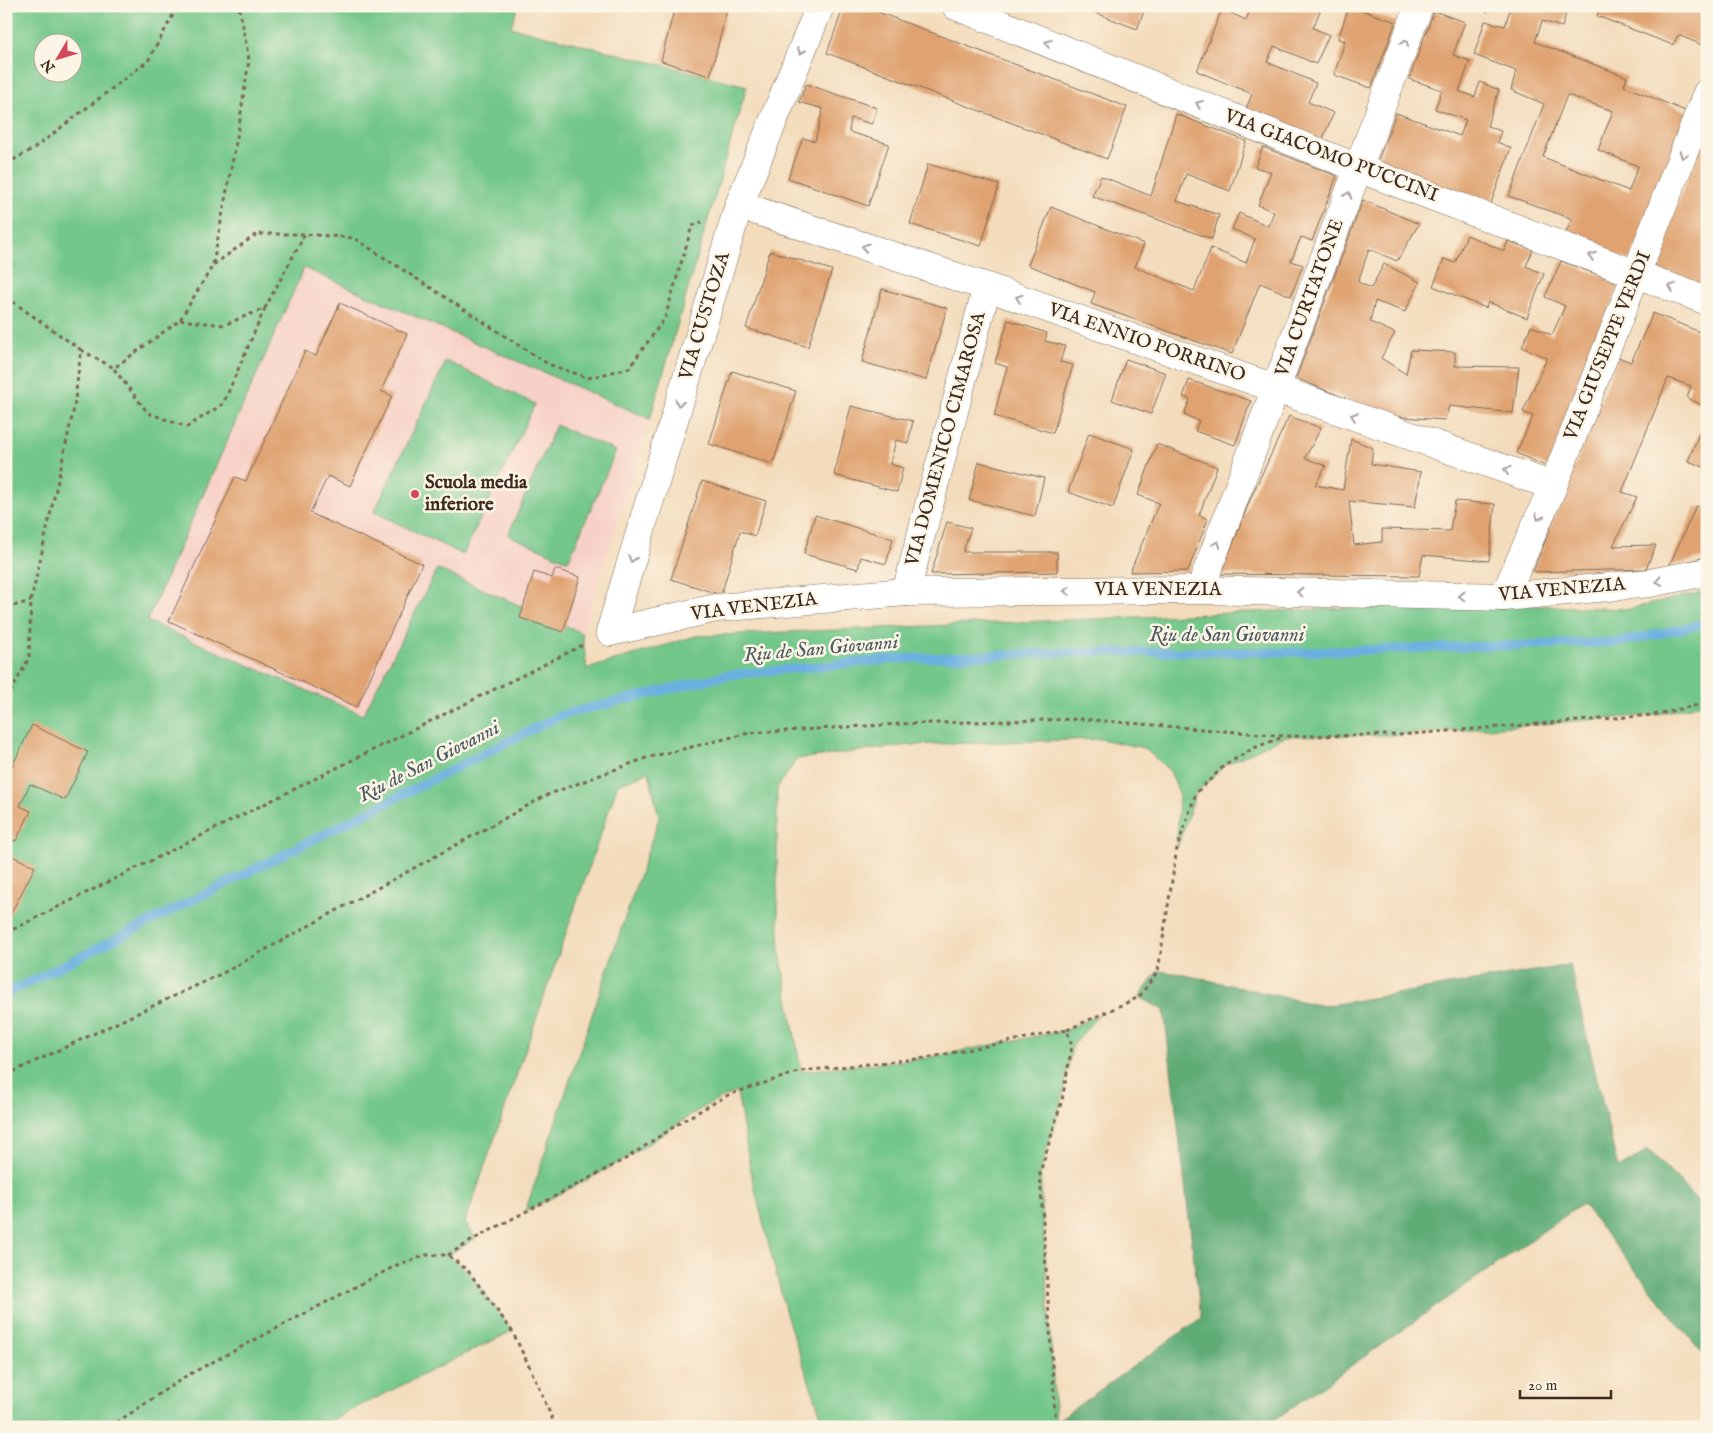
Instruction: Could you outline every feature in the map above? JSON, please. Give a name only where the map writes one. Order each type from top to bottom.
[{"type":"street","name":"VIA CUSTOZA","points":[[610,632],[739,205],[820,6]]},
{"type":"street","name":"VIA GIACOMO PUCCINI","points":[[956,6],[1358,168],[1707,301]]},
{"type":"street","name":"VIA CURTATONE","points":[[1200,590],[1419,6]]},
{"type":"street","name":"VIA GIUSEPPE VERDI","points":[[1504,597],[1553,486],[1707,93]]},
{"type":"street","name":"VIA ENNIO PORRINO","points":[[739,205],[987,287],[1553,486]]},
{"type":"street","name":"VIA DOMENICO CIMAROSA","points":[[906,592],[987,287]]},
{"type":"street","name":"VIA VENEZIA","points":[[610,632],[716,608],[906,592],[1200,590],[1504,597],[1650,583],[1707,572]]},
{"type":"path","points":[[6,164],[32,149],[148,60],[178,6]]},
{"type":"path","points":[[114,368],[180,320],[213,265],[238,132],[249,60],[239,6]]},
{"type":"path","points":[[213,265],[257,234],[305,234],[354,238],[548,364],[588,378],[629,368],[665,318],[692,226],[739,205]]},
{"type":"path","points":[[6,297],[81,350],[114,368],[148,413],[186,427],[223,404],[265,308],[305,234]]},
{"type":"path","points":[[180,320],[224,325],[265,308]]},
{"type":"path","points":[[6,701],[29,658],[31,601],[74,408],[81,350]]},
{"type":"path","points":[[6,608],[31,601]]},
{"type":"path","points":[[6,933],[610,632]]},
{"type":"path","points":[[6,1075],[223,973],[547,795],[646,758],[749,733],[899,724],[1080,719],[1286,736],[1398,735],[1653,715],[1707,703]]},
{"type":"path","points":[[110,1427],[186,1376],[397,1265],[426,1255],[448,1255],[484,1233],[627,1158],[684,1120],[728,1095],[801,1071],[926,1058],[1067,1030],[1139,997],[1158,971],[1177,848],[1196,793],[1225,765],[1254,748],[1286,736]]},
{"type":"path","points":[[1056,1427],[1040,1173],[1062,1100],[1072,1046],[1067,1030]]},
{"type":"path","points":[[448,1255],[469,1272],[512,1331],[556,1427]]},
{"type":"shaded area","name":"Scuola media inferiore","points":[[304,267],[650,419],[582,633],[437,570],[364,716],[147,621]]},
{"type":"green space","points":[[6,6],[518,6],[511,27],[747,86],[650,419],[304,268],[147,621],[363,715],[437,569],[582,633],[587,669],[696,636],[1462,603],[1629,609],[1707,591],[1707,703],[1653,715],[1398,735],[1285,736],[1225,765],[1196,793],[1177,848],[1179,793],[1170,771],[1144,748],[1100,739],[909,745],[797,759],[777,788],[777,884],[780,953],[801,1071],[926,1058],[1067,1030],[1098,1015],[1072,1047],[1062,1100],[1040,1173],[1056,1427],[825,1427],[787,1317],[752,1178],[737,1092],[708,1105],[614,1165],[525,1212],[659,818],[649,772],[618,784],[465,1223],[476,1238],[448,1255],[469,1272],[512,1331],[317,1427],[6,1427]]},
{"type":"green space","points":[[446,361],[535,404],[463,555],[374,512]]},
{"type":"green space","points":[[556,425],[616,451],[568,561],[508,535]]},
{"type":"green space","points":[[1570,965],[1618,1168],[1649,1150],[1707,1211],[1707,1359],[1582,1204],[1264,1427],[1056,1427],[1055,1422],[1201,1318],[1164,1010],[1139,997],[1158,971],[1181,974],[1323,1006]]},
{"type":"building","points":[[675,6],[728,6],[710,76],[661,61]]},
{"type":"building","points":[[844,6],[862,6],[1127,107],[1107,159],[827,53]]},
{"type":"building","points":[[1078,6],[1146,6],[1137,29]]},
{"type":"building","points":[[1252,6],[1277,6],[1286,10],[1288,6],[1322,6],[1313,28],[1329,35],[1316,64],[1274,46],[1267,62],[1316,83],[1308,102],[1334,113],[1322,140],[1246,109],[1252,94],[1197,71],[1222,9],[1246,20]]},
{"type":"building","points":[[1349,6],[1396,22],[1371,88],[1334,75],[1345,41],[1338,39]]},
{"type":"building","points":[[1473,6],[1489,6],[1487,12]]},
{"type":"building","points":[[1511,6],[1568,6],[1562,27],[1542,21],[1535,42],[1627,77],[1624,86],[1688,112],[1630,260],[1565,235],[1572,219],[1509,196],[1544,104],[1511,90],[1516,71],[1474,55],[1485,21],[1505,26]],"holes":[[[1567,95],[1613,111],[1598,150],[1638,166],[1629,191],[1543,157]]]},
{"type":"building","points":[[1601,6],[1707,6],[1707,47],[1678,35],[1673,45],[1597,16]]},
{"type":"building","points":[[1434,11],[1465,22],[1453,55],[1470,61],[1459,91],[1475,97],[1480,82],[1499,90],[1487,126],[1501,131],[1497,142],[1511,148],[1490,206],[1377,163],[1396,113],[1460,136],[1466,120],[1435,109],[1442,90],[1409,79]]},
{"type":"building","points":[[806,84],[877,108],[872,124],[851,118],[849,132],[889,144],[868,206],[788,178],[803,138],[815,141],[823,109],[799,102]]},
{"type":"building","points":[[1176,114],[1246,141],[1230,191],[1186,174],[1177,201],[1219,215],[1212,239],[1092,196],[1101,176],[1151,196]]},
{"type":"building","points":[[1700,145],[1707,147],[1707,290],[1653,269]]},
{"type":"building","points":[[1263,147],[1337,176],[1312,241],[1301,237],[1291,261],[1303,265],[1291,296],[1260,283],[1232,354],[1091,304],[1095,292],[1028,265],[1051,207],[1144,244],[1135,267],[1194,291],[1211,248],[1246,263],[1255,239],[1232,229],[1239,213],[1268,226],[1274,212],[1258,205],[1271,172],[1255,167]]},
{"type":"building","points":[[928,164],[999,185],[981,246],[910,224]]},
{"type":"building","points":[[1363,200],[1419,224],[1397,261],[1369,249],[1358,282],[1371,288],[1384,264],[1420,282],[1405,312],[1375,301],[1370,322],[1395,333],[1381,358],[1406,374],[1411,350],[1455,352],[1455,366],[1519,367],[1513,413],[1449,406],[1445,420],[1389,416],[1296,378]]},
{"type":"building","points":[[1467,235],[1504,251],[1508,241],[1533,250],[1526,266],[1544,274],[1527,318],[1488,302],[1486,308],[1433,286],[1444,259],[1455,263]]},
{"type":"building","points":[[770,251],[832,270],[808,347],[746,328]]},
{"type":"building","points":[[1561,261],[1620,283],[1548,467],[1516,453],[1533,416],[1523,412],[1547,358],[1522,347],[1531,326],[1552,335],[1565,306],[1545,297]]},
{"type":"building","points":[[882,289],[947,308],[926,380],[862,362]]},
{"type":"building","points":[[340,303],[407,334],[381,391],[392,396],[350,486],[328,476],[310,513],[422,564],[357,707],[169,621],[235,477],[246,481],[305,351],[316,356]]},
{"type":"building","points":[[1653,313],[1707,335],[1707,407],[1687,398],[1691,386],[1668,378],[1622,492],[1637,497],[1613,546],[1656,545],[1646,569],[1533,572],[1618,357],[1631,362]]},
{"type":"building","points":[[1008,320],[1047,333],[1045,341],[1065,346],[1060,362],[1073,365],[1053,433],[994,416],[1007,367],[995,363]]},
{"type":"building","points":[[1126,359],[1166,373],[1151,414],[1112,400]]},
{"type":"building","points":[[732,371],[796,391],[773,464],[709,444]]},
{"type":"building","points":[[1189,380],[1251,401],[1235,445],[1195,431],[1199,421],[1184,415],[1190,399],[1183,397]]},
{"type":"building","points":[[851,406],[913,421],[908,443],[896,440],[890,464],[903,468],[897,492],[834,475]]},
{"type":"building","points":[[1289,416],[1321,428],[1305,458],[1326,466],[1315,485],[1343,490],[1351,439],[1373,448],[1371,464],[1421,472],[1415,507],[1349,501],[1354,545],[1382,542],[1382,529],[1450,531],[1455,501],[1495,504],[1489,561],[1423,555],[1419,576],[1221,574],[1252,495]]},
{"type":"building","points":[[1700,431],[1707,433],[1707,468],[1688,461]]},
{"type":"building","points":[[1089,433],[1134,449],[1113,508],[1068,492]]},
{"type":"building","points":[[1157,444],[1217,467],[1199,515],[1208,519],[1188,571],[1130,572],[1159,503],[1138,495]]},
{"type":"building","points":[[979,462],[1044,478],[1035,516],[969,500]]},
{"type":"building","points":[[702,481],[766,501],[755,536],[740,531],[721,595],[671,579]]},
{"type":"building","points":[[1696,506],[1707,510],[1707,557],[1669,566]]},
{"type":"building","points":[[815,515],[893,539],[886,564],[861,557],[858,569],[804,554]]},
{"type":"building","points":[[947,522],[971,528],[963,552],[1057,552],[1057,572],[931,574]]},
{"type":"building","points":[[555,569],[580,577],[563,632],[520,618],[534,572],[552,578]]},
{"type":"building","points":[[32,725],[88,752],[65,800],[30,784],[20,806],[31,811],[16,841],[6,837],[6,779]]},
{"type":"building","points":[[6,853],[35,867],[10,915],[6,914]]},
{"type":"waterway","name":"Riu de San Giovanni","points":[[6,994],[561,715],[728,675],[895,659],[1074,652],[1301,652],[1621,642],[1707,623]]},
{"type":"place","name":"Scuola media inferiore","points":[[415,494]]}]
